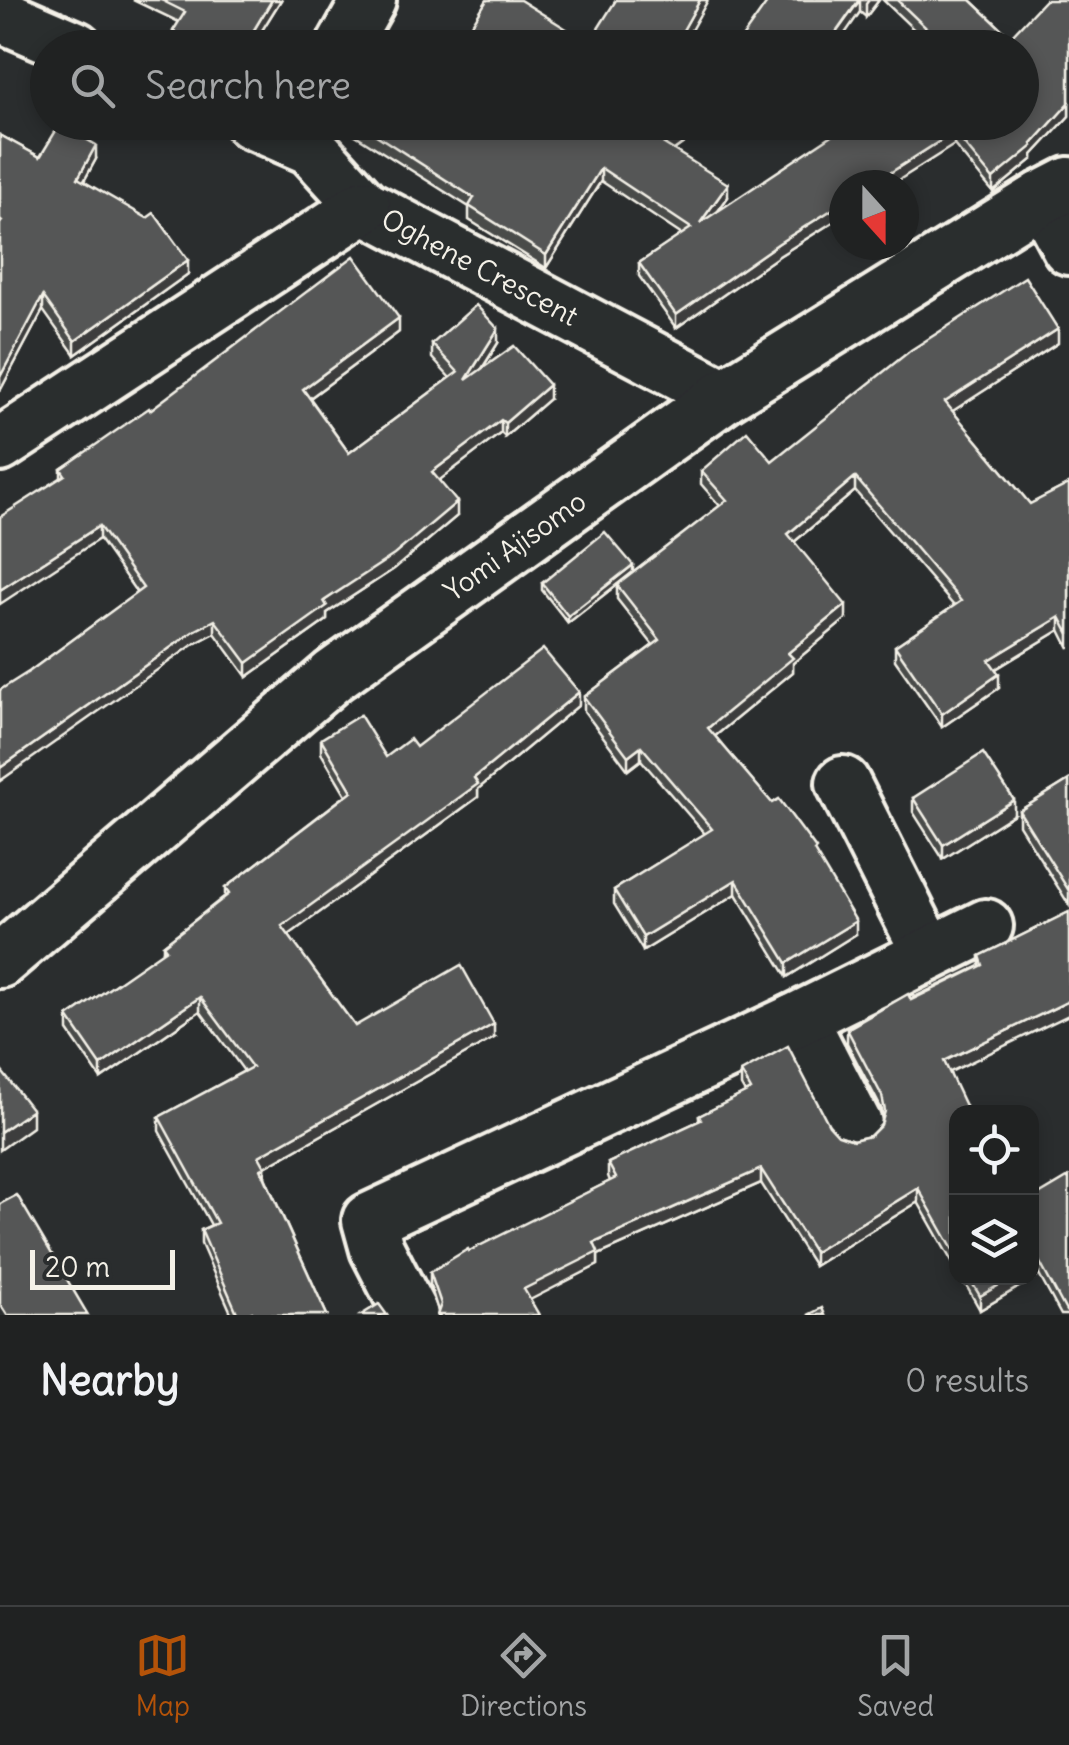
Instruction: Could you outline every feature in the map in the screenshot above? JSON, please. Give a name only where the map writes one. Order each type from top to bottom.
[{"type":"street","points":[[352,30],[368,0]]},
{"type":"street","points":[[0,15],[35,30]]},
{"type":"street","name":"Oghene Crescent","points":[[318,140],[364,206],[724,396]]},
{"type":"street","points":[[1055,191],[1069,248]]},
{"type":"street","name":"Yomi Ajisomo","points":[[0,961],[333,676],[724,396],[1055,191]]},
{"type":"street","points":[[0,445],[364,206]]},
{"type":"street","points":[[843,782],[929,954]]},
{"type":"street","points":[[411,1315],[377,1249],[370,1220],[794,1021],[986,926]]},
{"type":"street","points":[[794,1021],[807,1031],[855,1124]]},
{"type":"building","points":[[161,0],[272,0],[254,30],[174,30],[185,12]]},
{"type":"building","points":[[487,0],[520,0],[568,30],[468,30]]},
{"type":"building","points":[[616,0],[700,0],[683,30],[597,30]]},
{"type":"building","points":[[769,0],[859,0],[838,30],[748,30]]},
{"type":"building","points":[[897,0],[971,0],[1003,30],[928,30]]},
{"type":"building","points":[[1045,0],[1069,0],[1069,103],[1039,136],[1039,30],[1017,30]]},
{"type":"building","points":[[0,135],[40,157],[50,140],[87,140],[96,145],[78,178],[147,218],[154,213],[188,260],[75,341],[43,296],[0,377]]},
{"type":"building","points":[[384,140],[669,140],[664,144],[728,184],[700,223],[825,140],[941,140],[894,170],[829,170],[829,211],[676,315],[639,263],[691,228],[601,168],[546,255],[469,206],[474,198]]},
{"type":"building","points":[[961,140],[1036,140],[993,179]]},
{"type":"building","points":[[354,256],[399,318],[303,389],[349,453],[458,372],[432,344],[476,305],[498,329],[466,380],[514,346],[549,385],[505,423],[501,420],[432,472],[457,502],[394,555],[324,601],[327,606],[247,663],[215,620],[0,768],[0,690],[143,588],[99,526],[0,590],[0,517],[65,475],[61,469],[150,410]]},
{"type":"building","points":[[1025,277],[1058,329],[945,402],[1030,504],[1069,484],[1069,634],[1060,617],[989,660],[999,674],[942,714],[895,646],[961,601],[855,477],[788,534],[846,605],[788,653],[793,658],[708,728],[772,803],[779,799],[816,849],[856,921],[787,963],[736,880],[643,937],[614,890],[712,829],[641,746],[628,756],[584,697],[660,640],[617,585],[727,500],[701,471],[747,431],[772,461],[911,350]]},
{"type":"building","points":[[605,532],[633,565],[568,616],[542,583]]},
{"type":"building","points":[[543,649],[579,692],[474,778],[478,784],[282,926],[355,1026],[461,965],[494,1024],[259,1156],[265,1167],[261,1169],[327,1315],[238,1315],[201,1230],[217,1223],[159,1117],[252,1067],[200,997],[101,1065],[68,1017],[166,949],[163,945],[229,894],[225,888],[352,791],[321,739],[360,715],[386,757],[410,739],[416,747]]},
{"type":"building","points":[[983,753],[1014,800],[943,845],[913,798]]},
{"type":"building","points":[[1069,780],[1069,891],[1019,811]]},
{"type":"building","points":[[1069,912],[1069,1001],[944,1061],[965,1105],[949,1105],[949,1243],[918,1188],[814,1252],[761,1169],[594,1243],[598,1252],[524,1289],[539,1315],[437,1315],[441,1304],[430,1272],[468,1249],[616,1178],[608,1163],[701,1120],[699,1116],[751,1090],[741,1072],[788,1046],[838,1135],[853,1140],[870,1136],[881,1125],[885,1111],[882,1096],[847,1029],[908,994],[911,1000],[983,965],[980,956]]},
{"type":"building","points":[[0,1069],[32,1110],[0,1132]]},
{"type":"building","points":[[1069,1177],[1066,1311],[1039,1261],[1039,1195]]},
{"type":"building","points":[[17,1195],[88,1315],[7,1315],[0,1304],[0,1204]]},
{"type":"building","points":[[973,1285],[999,1285],[980,1296]]},
{"type":"building","points":[[379,1304],[387,1315],[361,1315]]}]
